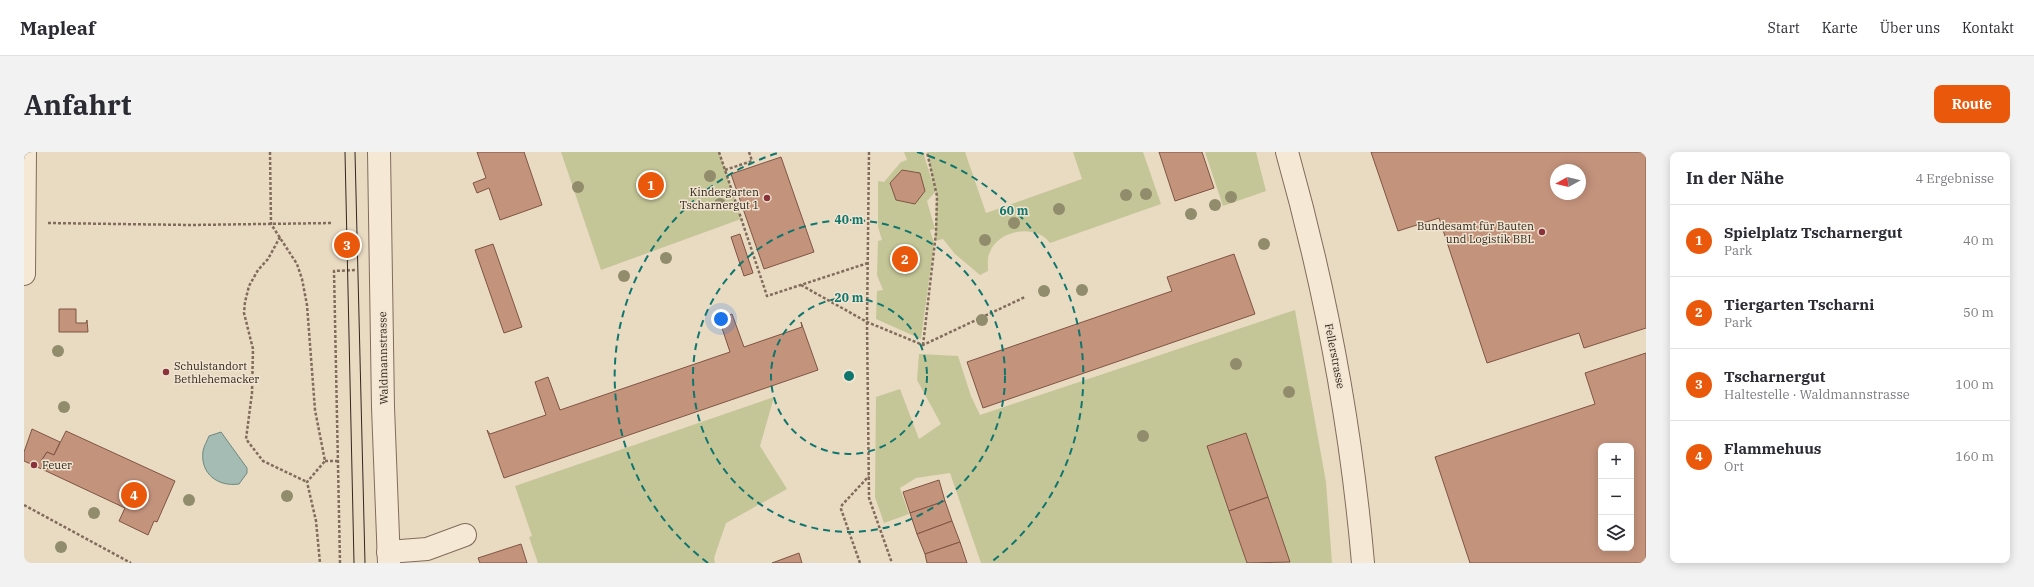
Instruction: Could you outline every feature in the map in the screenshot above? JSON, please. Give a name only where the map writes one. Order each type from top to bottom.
[{"type":"street","points":[[24,274],[25,152]]},
{"type":"street","name":"Waldmannstrasse","points":[[379,152],[383,407],[389,558]]},
{"type":"street","name":"Fellerstrasse","points":[[1287,152],[1304,212],[1342,390],[1350,438],[1363,563]]},
{"type":"street","points":[[389,558],[426,549],[465,535]]},
{"type":"path","points":[[270,152],[271,224],[297,264],[305,293],[315,410],[325,461]]},
{"type":"path","points":[[719,152],[768,296],[868,263]]},
{"type":"path","points":[[725,170],[752,161],[749,152]]},
{"type":"path","points":[[869,152],[867,322],[869,498],[892,563]]},
{"type":"path","points":[[923,345],[936,233],[937,196],[927,152]]},
{"type":"path","points":[[46,223],[333,223]]},
{"type":"path","points":[[280,237],[268,259],[255,275],[249,286],[245,302],[244,313],[253,349],[252,393],[246,439],[263,461],[307,482]]},
{"type":"path","points":[[340,563],[334,271],[358,270]]},
{"type":"path","points":[[800,285],[867,322],[923,345],[1025,297]]},
{"type":"path","points":[[307,482],[325,461],[338,461]]},
{"type":"path","points":[[860,563],[841,509],[842,505],[869,475]]},
{"type":"path","points":[[307,482],[316,521],[320,563]]},
{"type":"path","points":[[24,505],[131,563]]},
{"type":"green space","points":[[561,152],[719,152],[741,219],[601,270]]},
{"type":"green space","points":[[904,152],[923,152],[935,190],[927,152],[965,152],[986,213],[1082,179],[1073,152],[1143,152],[1161,204],[1050,243],[1044,237],[1027,231],[1009,234],[994,244],[988,256],[988,271],[980,275],[955,254],[943,239],[935,241],[936,191],[927,201],[935,229],[930,230],[934,243],[921,339],[876,319],[877,291],[883,290],[877,275],[878,241],[882,240],[878,227],[878,181],[884,182],[901,162],[907,160]]},
{"type":"green space","points":[[1205,152],[1256,152],[1266,191],[1223,206]]},
{"type":"green space","points":[[1295,310],[1326,482],[1332,563],[981,563],[950,473],[916,478],[900,488],[909,514],[884,523],[875,497],[876,397],[900,389],[919,439],[941,424],[917,380],[919,354],[958,356],[971,396],[980,415]]},
{"type":"green space","points":[[774,397],[760,446],[787,489],[726,523],[714,558],[715,563],[538,563],[529,537],[532,536],[515,486]]},
{"type":"shaded area","points":[[221,432],[247,468],[247,473],[239,484],[218,481],[212,477],[204,466],[203,451],[209,436]]},
{"type":"building","points":[[477,152],[524,152],[542,205],[500,220],[489,188],[477,193],[473,183],[486,178]]},
{"type":"building","points":[[1159,152],[1202,152],[1214,188],[1175,201]]},
{"type":"building","points":[[1371,152],[1646,152],[1646,328],[1584,348],[1579,333],[1487,363],[1439,218],[1398,231]]},
{"type":"building","name":"Kindergarten Tscharnergut 1","points":[[781,157],[814,252],[764,269],[731,174]]},
{"type":"building","points":[[902,170],[920,173],[925,191],[915,204],[896,200],[890,183]]},
{"type":"building","points":[[740,234],[753,273],[744,276],[731,237]]},
{"type":"building","points":[[493,244],[522,327],[504,333],[475,250]]},
{"type":"building","points":[[1234,254],[1255,314],[983,408],[967,362],[1172,291],[1167,277]]},
{"type":"building","points":[[59,309],[76,309],[76,323],[86,323],[87,320],[88,332],[59,332]]},
{"type":"building","points":[[732,314],[744,347],[802,327],[801,322],[818,370],[504,478],[487,430],[490,434],[546,415],[535,382],[548,377],[560,410],[730,352],[719,319]]},
{"type":"building","points":[[1646,353],[1646,563],[1470,563],[1435,457],[1595,404],[1585,373]]},
{"type":"building","points":[[32,429],[60,442],[54,455],[47,452],[41,461],[48,467],[46,471],[24,461],[24,452]]},
{"type":"building","points":[[66,431],[175,481],[157,522],[154,521],[148,535],[119,521],[125,508],[46,471],[48,467],[41,461],[47,452],[54,455]]},
{"type":"building","points":[[1246,433],[1268,497],[1229,511],[1207,446]]},
{"type":"building","points":[[939,480],[945,501],[910,513],[903,492]]},
{"type":"building","points":[[1268,497],[1290,562],[1247,563],[1229,511]]},
{"type":"building","points":[[945,501],[952,521],[917,534],[910,513]]},
{"type":"building","points":[[952,521],[960,542],[925,554],[917,534]]},
{"type":"building","points":[[960,542],[967,563],[927,563],[925,554]]},
{"type":"building","points":[[521,544],[527,563],[480,563],[478,558]]},
{"type":"building","points":[[799,553],[802,563],[772,563]]},
{"type":"tram line","points":[[345,152],[354,563]]},
{"type":"tram line","points":[[355,152],[365,563]]},
{"type":"place","name":"Spielplatz Tscharnergut","points":[[651,185]]},
{"type":"place","name":"Kindergarten Tscharnergut 1","points":[[767,198]]},
{"type":"place","name":"Bundesamt für Bauten und Logistik BBL","points":[[1542,232]]},
{"type":"place","name":"Tscharnergut","points":[[347,245]]},
{"type":"place","name":"Tiergarten Tscharni","points":[[905,259]]},
{"type":"place","name":"Schulstandort Bethlehemacker","points":[[166,372]]},
{"type":"place","name":"Feuer","points":[[34,465]]},
{"type":"place","name":"Flammehuus","points":[[134,495]]}]
